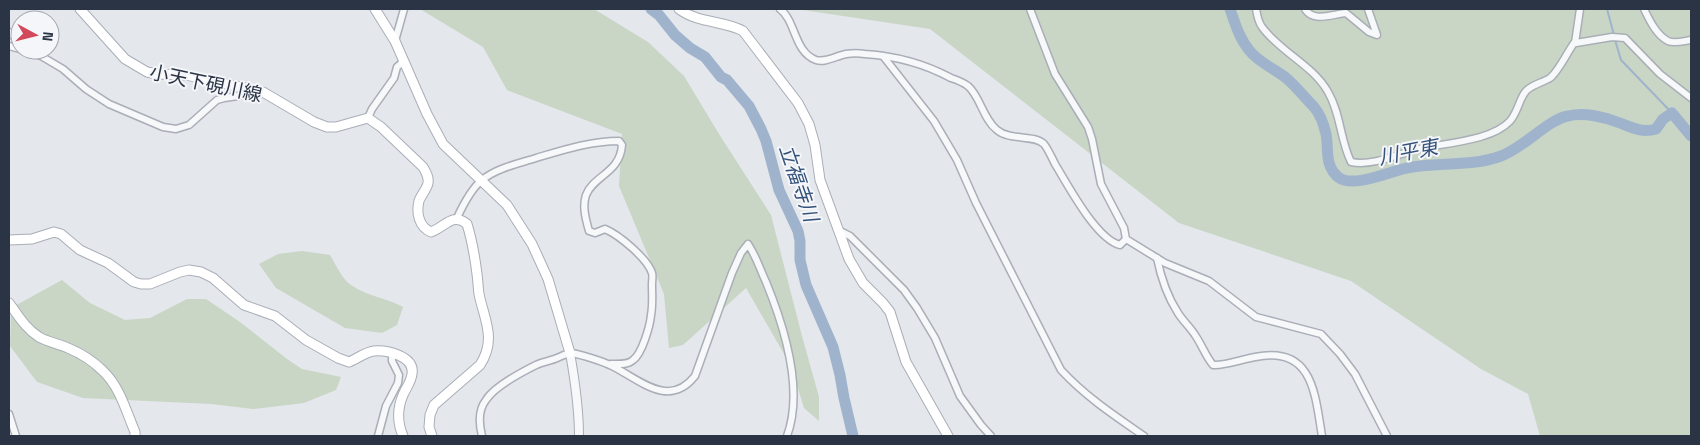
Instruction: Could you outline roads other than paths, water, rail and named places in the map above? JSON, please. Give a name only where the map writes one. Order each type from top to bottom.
[{"type":"main road","name":"小天下硯川線","points":[[80,9],[125,59],[147,72],[186,75],[262,92],[314,122],[327,127],[344,126],[368,118]]},
{"type":"main road","points":[[375,9],[395,41],[426,114],[443,144],[507,205],[532,244],[548,280],[570,353]]},
{"type":"main road","points":[[680,9],[708,22],[733,25],[743,31],[798,103],[809,124],[815,145],[820,180],[849,260],[864,283],[890,312],[906,362],[948,436]]},
{"type":"main road","points":[[368,118],[381,127],[423,167],[427,174],[428,182],[419,201],[418,211],[420,222],[425,230],[431,232],[457,218],[468,224],[470,232],[479,294],[488,325],[487,349],[480,365],[434,405],[430,415],[429,427],[432,436]]},
{"type":"main road","points":[[9,240],[32,239],[54,232],[61,234],[80,250],[108,263],[134,282],[141,284],[150,284],[188,270],[201,272],[213,278],[244,305],[275,316],[306,340],[338,358],[349,362],[374,351],[402,356],[409,362],[413,371],[411,381],[402,396],[398,412],[398,424],[403,436]]},
{"type":"main road","points":[[9,303],[24,325],[40,338],[80,354],[103,370],[116,386],[135,436]]},
{"type":"street","points":[[395,41],[404,9]]},
{"type":"street","points":[[780,9],[788,19],[804,50],[816,60],[823,61],[847,54],[910,60],[969,86],[990,123],[1004,135],[1032,139],[1043,144],[1074,196],[1107,240],[1120,245],[1126,240]]},
{"type":"street","points":[[1030,9],[1055,74],[1088,127],[1100,184],[1124,228],[1126,240]]},
{"type":"street","points":[[1256,9],[1261,26],[1270,37],[1312,73],[1328,92],[1338,117],[1347,156],[1351,162],[1359,164],[1416,150],[1473,140],[1496,130],[1510,121],[1525,92],[1550,77],[1575,43],[1580,9]]},
{"type":"street","points":[[1305,9],[1307,12],[1318,17],[1346,13],[1369,32],[1377,35],[1368,9]]},
{"type":"street","points":[[1644,9],[1649,20],[1668,41],[1691,40]]},
{"type":"street","points":[[1575,43],[1612,37],[1625,38],[1660,74],[1691,98]]},
{"type":"street","points":[[883,56],[934,122],[957,160],[976,203],[1061,370],[1077,387],[1104,409],[1144,436]]},
{"type":"street","points":[[47,60],[63,69],[86,89],[109,104],[163,127],[176,129],[190,125],[217,100],[262,92]]},
{"type":"street","points":[[368,118],[372,109],[394,78],[397,67],[404,61]]},
{"type":"street","points":[[457,218],[462,205],[481,180],[496,171],[560,150],[605,141],[619,141],[622,145],[622,155],[617,163],[586,194],[585,217],[589,231],[595,233],[605,229],[612,232],[626,241],[640,256],[652,273],[653,302],[651,316],[640,352],[633,361],[626,364],[610,364]]},
{"type":"street","points":[[838,230],[850,236],[904,290],[935,338],[960,396],[991,436]]},
{"type":"street","points":[[1126,240],[1157,258],[1209,280],[1256,317],[1321,334],[1340,354],[1355,374],[1387,436]]},
{"type":"street","points":[[482,436],[481,410],[486,399],[500,386],[536,364],[570,353],[610,364],[649,387],[660,390],[678,390],[689,384],[695,376],[732,273],[741,253],[748,244],[757,258],[768,287],[781,325],[791,366],[794,386],[792,423],[787,436]]},
{"type":"street","points":[[1157,258],[1162,280],[1170,300],[1178,315],[1196,337],[1204,355],[1213,364],[1266,354],[1282,356],[1299,364],[1309,377],[1314,388],[1322,436]]},
{"type":"street","points":[[378,436],[386,406],[398,383],[399,375],[392,361],[392,353]]},
{"type":"street","points":[[570,353],[578,395],[579,436]]},
{"type":"street","points":[[9,414],[16,436]]},
{"type":"street","points":[[380,428],[383,436]]},
{"type":"waterway","name":"立福寺川","points":[[651,9],[659,15],[675,35],[690,48],[705,57],[721,77],[727,80],[749,106],[761,129],[779,190],[798,231],[800,260],[806,285],[833,347],[853,436]]},
{"type":"waterway","name":"川平東","points":[[1230,9],[1240,35],[1249,50],[1261,61],[1289,80],[1316,110],[1322,120],[1325,131],[1331,167],[1338,177],[1345,180],[1362,180],[1418,166],[1478,162],[1501,156],[1518,147],[1552,123],[1574,115],[1601,117],[1633,128],[1646,130],[1656,129],[1663,119],[1672,113],[1691,136]]},
{"type":"waterway","points":[[1607,9],[1614,35]]},
{"type":"waterway","points":[[1615,40],[1621,60],[1672,113]]}]
